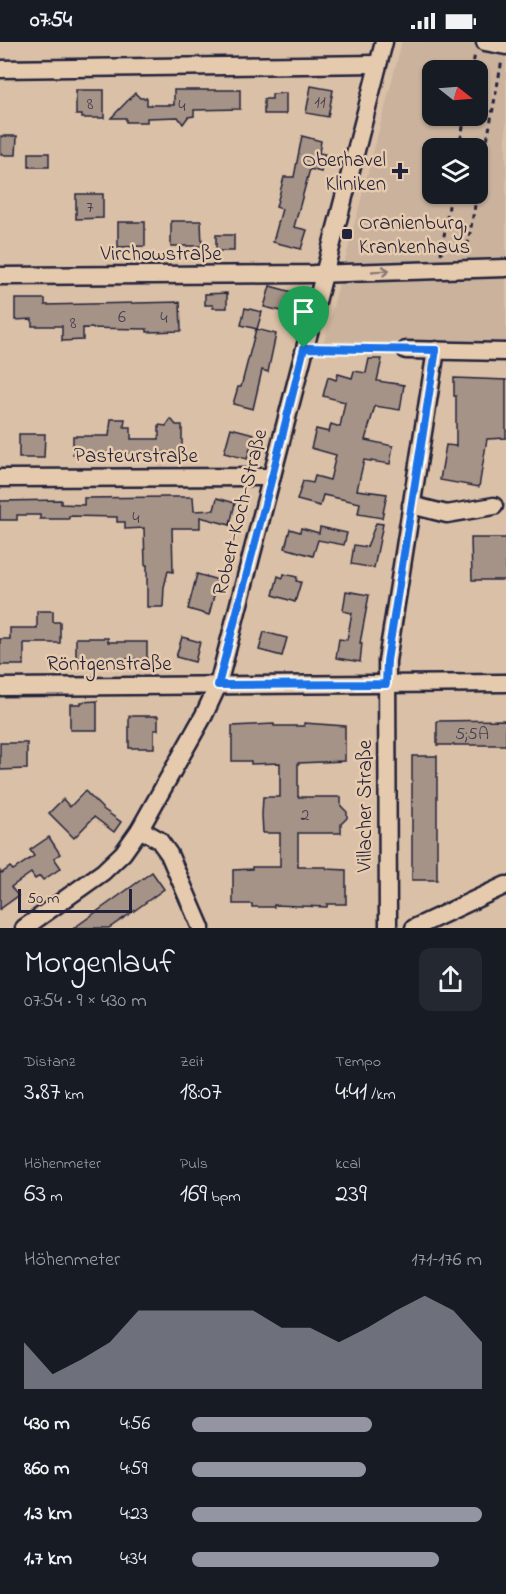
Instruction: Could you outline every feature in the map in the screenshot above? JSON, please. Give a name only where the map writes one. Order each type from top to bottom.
[{"type":"street","name":"Robert-Koch-Straße","points":[[24,928],[103,872],[123,853],[140,829],[204,715],[218,685],[384,42]]},
{"type":"street","points":[[480,47],[505,46]]},
{"type":"street","points":[[0,69],[378,64]]},
{"type":"street","name":"Virchowstraße","points":[[0,276],[323,273],[506,268]]},
{"type":"street","points":[[406,350],[506,352]]},
{"type":"street","points":[[386,684],[387,661],[436,350]]},
{"type":"street","name":"Pasteurstraße","points":[[0,478],[272,477]]},
{"type":"street","points":[[411,505],[447,514],[494,506]]},
{"type":"street","points":[[218,685],[506,683]]},
{"type":"street","name":"Villacher Straße","points":[[386,684],[388,928]]},
{"type":"street","name":"Röntgenstraße","points":[[0,687],[218,685]]},
{"type":"street","points":[[140,829],[159,840],[169,854],[201,928]]},
{"type":"street","points":[[414,928],[506,885]]},
{"type":"path","points":[[464,268],[505,46]]},
{"type":"path","points":[[438,270],[449,204]]},
{"type":"path","points":[[304,348],[406,350]]},
{"type":"shaded area","name":"Oberhavel Kliniken","points":[[402,42],[506,42],[506,344],[324,341]]},
{"type":"building","points":[[311,86],[333,90],[328,117],[306,113]]},
{"type":"building","points":[[76,90],[104,90],[104,118],[82,118],[82,115],[76,115]]},
{"type":"building","points":[[174,90],[240,90],[240,109],[194,110],[194,116],[188,117],[183,124],[178,117],[147,118],[147,122],[126,122],[126,118],[111,118],[135,93],[140,98],[147,98],[147,105],[174,105]]},
{"type":"building","points":[[286,93],[286,114],[264,114],[264,99],[272,99],[272,94]]},
{"type":"building","points":[[1,136],[17,136],[16,155],[1,155]]},
{"type":"building","points":[[302,136],[321,141],[319,153],[325,154],[321,172],[310,169],[294,227],[307,230],[301,249],[273,242],[282,209],[276,207],[284,177],[294,177]]},
{"type":"building","points":[[29,153],[49,153],[49,167],[29,167]]},
{"type":"building","points":[[76,194],[103,194],[103,218],[76,219]]},
{"type":"building","points":[[171,221],[201,221],[202,246],[171,246]]},
{"type":"building","points":[[118,222],[145,222],[145,246],[118,247]]},
{"type":"building","points":[[216,235],[234,235],[234,251],[216,251]]},
{"type":"building","points":[[270,286],[292,292],[286,312],[264,307]]},
{"type":"building","points":[[227,293],[227,308],[213,308],[213,305],[205,305],[205,294]]},
{"type":"building","points":[[15,299],[45,299],[45,305],[180,302],[181,331],[147,332],[147,329],[83,328],[83,340],[62,341],[62,326],[32,326],[32,319],[15,320]]},
{"type":"building","points":[[245,308],[262,312],[257,329],[241,325]]},
{"type":"building","points":[[256,329],[276,334],[268,372],[262,370],[253,409],[233,404],[238,387],[241,387]]},
{"type":"building","points":[[369,359],[382,359],[377,381],[404,385],[400,410],[375,406],[365,440],[393,446],[390,464],[364,460],[357,490],[387,494],[382,518],[358,514],[360,503],[323,495],[320,506],[297,500],[303,481],[313,483],[315,476],[330,480],[336,455],[311,448],[316,429],[329,432],[331,424],[340,427],[345,402],[323,396],[328,377],[336,380],[338,374],[352,378],[354,371],[366,373]]},
{"type":"building","points":[[454,378],[506,380],[506,438],[487,439],[479,487],[440,480],[446,445],[456,446]]},
{"type":"building","points":[[111,419],[125,419],[124,427],[131,427],[131,439],[159,439],[159,425],[166,426],[171,419],[176,425],[182,425],[182,452],[73,454],[73,436],[109,436]]},
{"type":"building","points":[[231,428],[254,434],[247,459],[224,453]]},
{"type":"building","points":[[19,434],[45,434],[44,458],[19,458]]},
{"type":"building","points":[[193,497],[194,511],[214,510],[217,498],[235,503],[230,525],[200,517],[200,528],[172,528],[173,572],[168,571],[163,607],[147,607],[144,528],[125,529],[125,522],[117,522],[117,517],[69,516],[69,519],[40,519],[40,515],[17,515],[17,520],[0,520],[0,501],[61,500],[61,504],[84,505],[84,498]]},
{"type":"building","points":[[376,523],[383,524],[374,568],[351,564],[354,545],[367,547]]},
{"type":"building","points":[[320,527],[347,533],[344,545],[318,540],[313,556],[285,548],[290,529],[300,532],[301,528],[319,533]]},
{"type":"building","points":[[471,538],[506,538],[506,580],[472,580]]},
{"type":"building","points":[[197,574],[218,580],[209,615],[188,609]]},
{"type":"building","points":[[284,574],[297,577],[296,581],[301,582],[295,602],[273,595],[278,576],[283,578]]},
{"type":"building","points":[[346,591],[369,595],[360,643],[362,643],[360,662],[336,658],[339,639],[347,640],[352,613],[343,611]]},
{"type":"building","points":[[37,611],[53,611],[53,622],[60,622],[60,643],[24,643],[24,665],[0,665],[0,639],[10,639],[10,628],[37,628]]},
{"type":"building","points":[[264,632],[287,638],[282,656],[259,650]]},
{"type":"building","points":[[182,637],[200,642],[195,662],[176,657]]},
{"type":"building","points":[[76,638],[108,638],[108,642],[147,642],[147,659],[108,659],[108,665],[95,665],[95,660],[76,658]]},
{"type":"building","points":[[97,701],[97,730],[70,730],[70,704]]},
{"type":"building","points":[[129,716],[158,716],[158,730],[154,730],[154,748],[129,748]]},
{"type":"building","points":[[506,720],[506,745],[437,745],[437,721]]},
{"type":"building","points":[[304,723],[345,726],[345,761],[298,763],[298,797],[341,797],[341,806],[347,812],[347,818],[341,824],[341,833],[298,833],[298,867],[346,870],[346,904],[327,904],[327,907],[274,905],[274,907],[252,907],[252,904],[233,904],[233,870],[280,867],[280,833],[263,833],[262,815],[263,797],[280,797],[280,763],[251,764],[251,761],[232,761],[232,726],[274,724],[274,726],[304,726]]},
{"type":"building","points":[[0,743],[27,743],[27,769],[0,770]]},
{"type":"building","points":[[412,756],[437,756],[437,880],[412,880]]},
{"type":"building","points":[[85,791],[103,809],[121,822],[114,832],[94,817],[74,838],[49,813],[63,799],[70,807]]},
{"type":"building","points":[[49,837],[60,854],[54,858],[61,868],[43,880],[40,876],[35,879],[31,873],[11,887],[18,896],[0,909],[0,871],[2,873],[10,867],[13,870],[34,856],[30,850]]},
{"type":"building","points":[[152,872],[164,889],[134,911],[109,928],[74,928]]},
{"type":"place","name":"Oberhavel Kliniken","points":[[400,171]]},
{"type":"place","name":"Oranienburg, Krankenhaus","points":[[347,234]]},
{"type":"route","points":[[304,348],[436,350],[387,661],[386,684],[218,685],[272,477],[304,348]]}]
